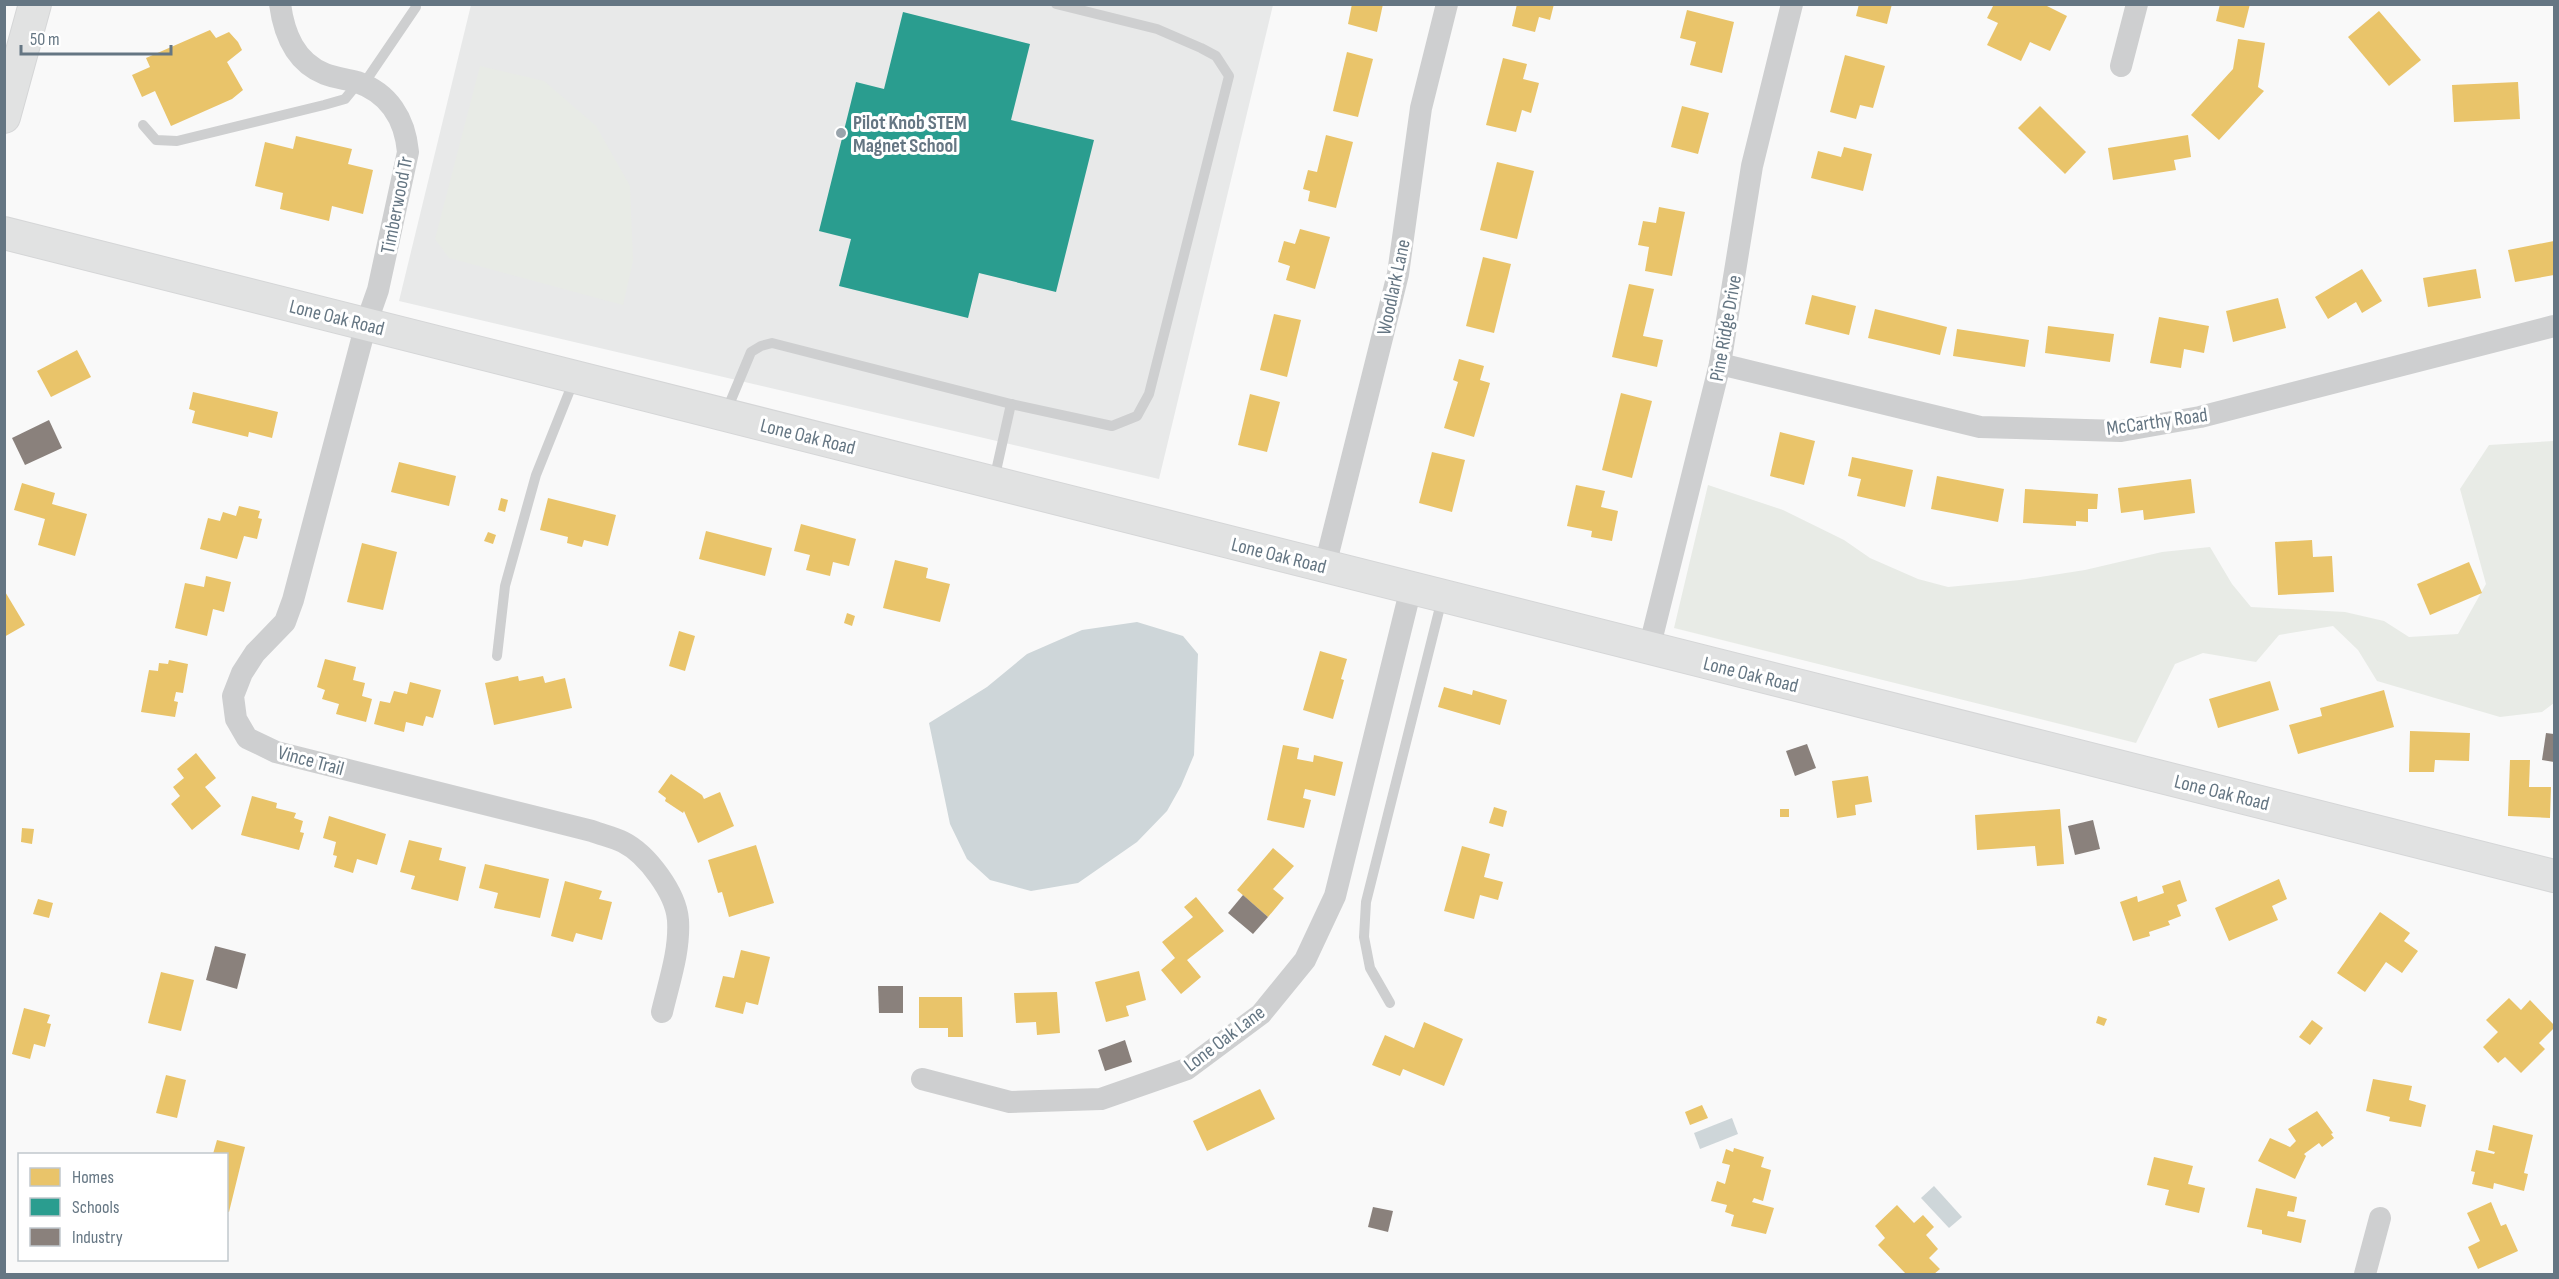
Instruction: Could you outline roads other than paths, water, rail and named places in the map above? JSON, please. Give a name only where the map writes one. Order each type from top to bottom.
[{"type":"main road","points":[[4,117],[35,4]]},
{"type":"main road","name":"Lone Oak Road","points":[[4,233],[2554,876]]},
{"type":"street","name":"Timberwood Tr","points":[[280,4],[285,32],[301,57],[325,74],[361,84],[381,94],[398,114],[407,139],[408,152],[378,290],[366,324]]},
{"type":"street","name":"Woodlark Lane","points":[[1325,566],[1398,274],[1421,108],[1448,4]]},
{"type":"street","name":"Pine Ridge Drive","points":[[1649,649],[1720,364],[1752,166],[1792,4]]},
{"type":"street","points":[[2121,66],[2137,4]]},
{"type":"street","name":"Vince Trail","points":[[366,324],[293,600],[285,621],[255,653],[242,673],[233,696],[236,719],[247,738],[276,752],[592,831],[624,842],[651,865],[668,889],[678,918],[676,951],[662,1011]]},
{"type":"street","name":"McCarthy Road","points":[[1720,364],[1980,427],[2121,431],[2200,417],[2554,326]]},
{"type":"street","name":"Lone Oak Lane","points":[[922,1079],[1010,1102],[1101,1099],[1187,1069],[1261,1014],[1305,960],[1335,896],[1411,588]]},
{"type":"street","points":[[2365,1275],[2380,1218]]},
{"type":"lane","points":[[725,415],[751,352],[772,343],[1011,404],[1112,426],[1137,416],[1149,393],[1229,76],[1216,56],[1202,48],[1156,29],[1056,4]]},
{"type":"lane","points":[[143,125],[156,140],[177,141],[279,118],[345,99],[361,84],[416,7]]},
{"type":"lane","points":[[497,656],[505,586],[536,475],[576,377]]},
{"type":"lane","points":[[994,483],[1011,404]]},
{"type":"lane","points":[[1390,1003],[1370,968],[1364,937],[1366,902],[1443,596]]},
{"type":"place","name":"Pilot Knob STEM Magnet School","points":[[841,133]]}]
